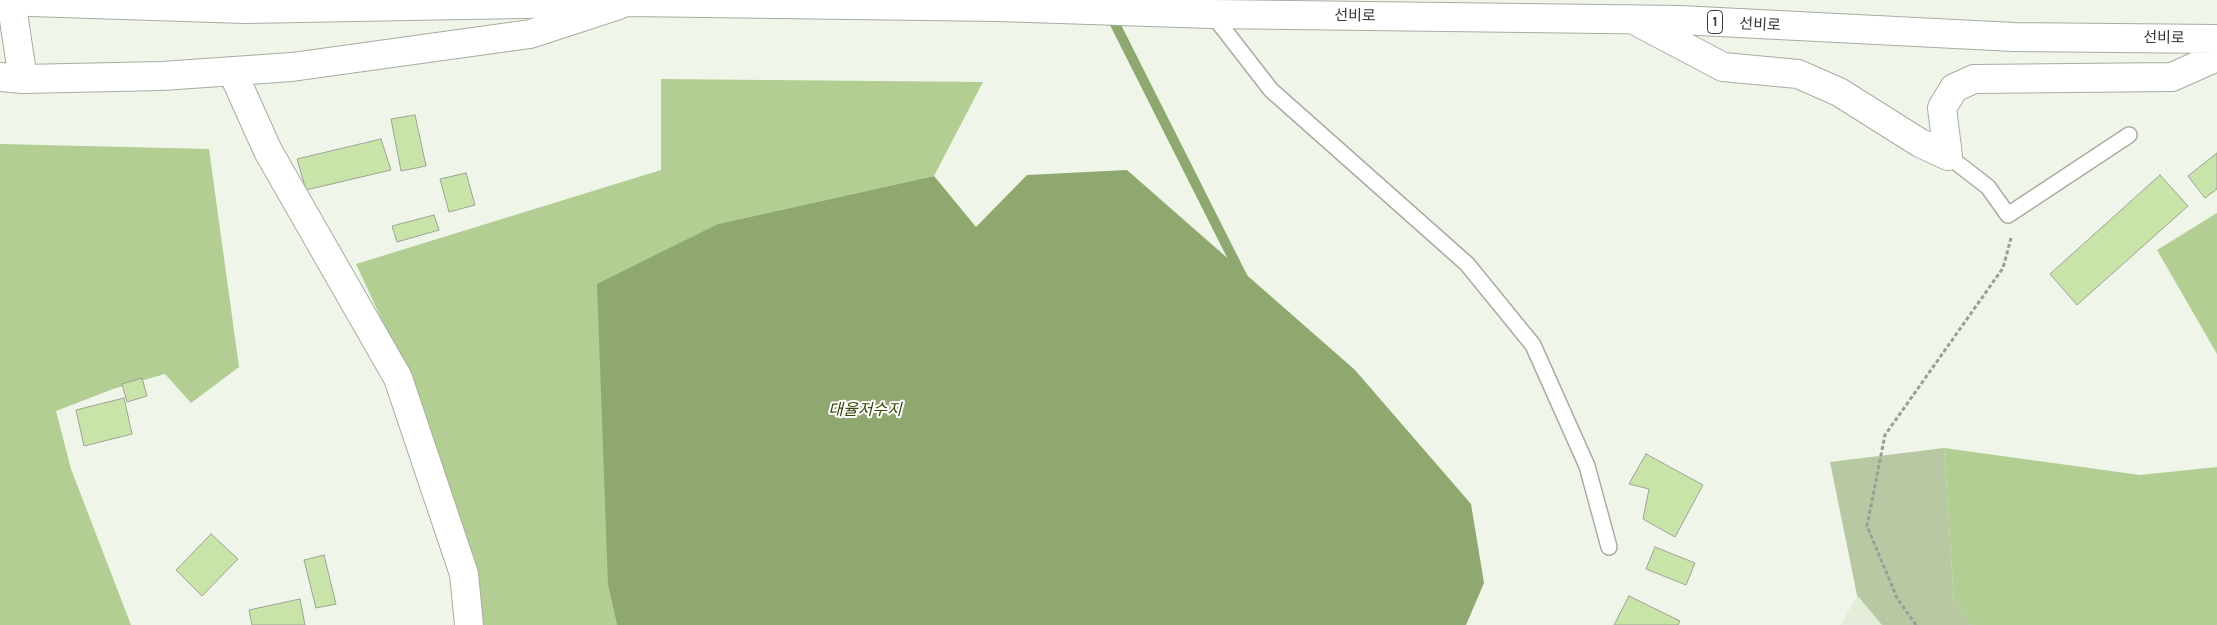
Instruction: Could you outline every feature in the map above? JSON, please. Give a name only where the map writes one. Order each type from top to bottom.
[{"type":"main road","name":"1","points":[[8,1],[245,9],[631,2],[998,7],[1212,14]]},
{"type":"main road","points":[[8,1],[12,78],[162,76],[292,67],[530,34],[631,2]]},
{"type":"main road","name":"선비로","points":[[1212,14],[1632,19],[2014,37],[2217,39]]},
{"type":"main road","points":[[1632,19],[1723,68],[1798,74],[1839,92],[1920,143],[1948,156]]},
{"type":"main road","points":[[1948,156],[1942,108],[1954,88],[1974,79],[2172,77],[2217,57]]},
{"type":"main road","points":[[232,71],[268,151],[398,378],[464,574],[470,625]]},
{"type":"lane","points":[[1212,14],[1271,90],[1466,264],[1533,346],[1587,466],[1609,547]]},
{"type":"lane","points":[[1948,156],[1988,187],[2008,216],[2129,135]]},
{"type":"path","points":[[1916,625],[1897,598],[1867,526],[1885,435],[2003,268],[2012,241],[2008,216]]},
{"type":"shaded area","points":[[661,79],[983,82],[934,176],[718,224],[608,585],[617,625],[479,625],[472,562],[423,409],[356,264],[661,170]]},
{"type":"shaded area","points":[[0,144],[209,149],[239,367],[191,403],[165,374],[113,389],[56,411],[71,469],[131,625],[0,625]]},
{"type":"shaded area","points":[[2217,213],[2217,354],[2157,250]]},
{"type":"shaded area","points":[[1944,448],[1954,601],[1971,625],[1882,625],[1857,595],[1830,462]]},
{"type":"shaded area","points":[[1944,448],[2140,475],[2217,467],[2217,625],[1971,625],[1954,601]]},
{"type":"shaded area","points":[[1857,595],[1882,625],[1841,625]]},
{"type":"water","name":"대율저수지","points":[[1127,170],[1355,370],[1471,504],[1484,583],[1466,625],[617,625],[608,585],[597,284],[718,224],[934,176],[976,227],[1027,175]]},
{"type":"building","points":[[415,115],[426,166],[401,171],[391,119]]},
{"type":"building","points":[[381,139],[391,170],[306,190],[297,159]]},
{"type":"building","points":[[2217,153],[2217,189],[2205,198],[2188,176]]},
{"type":"building","points":[[466,173],[475,205],[449,212],[440,179]]},
{"type":"building","points":[[2160,175],[2188,206],[2077,305],[2050,274]]},
{"type":"building","points":[[434,215],[439,230],[397,242],[392,226]]},
{"type":"building","points":[[142,378],[147,396],[127,402],[122,384]]},
{"type":"building","points":[[124,398],[132,434],[84,446],[76,410]]},
{"type":"building","points":[[1646,454],[1703,485],[1675,537],[1643,519],[1649,489],[1629,484]]},
{"type":"building","points":[[211,534],[238,559],[202,596],[176,570]]},
{"type":"building","points":[[1655,547],[1695,563],[1686,585],[1646,569]]},
{"type":"building","points":[[324,555],[336,604],[316,608],[304,560]]},
{"type":"building","points":[[1629,596],[1680,621],[1678,625],[1614,625]]},
{"type":"building","points":[[300,599],[305,625],[252,625],[249,610]]},
{"type":"waterway","points":[[1110,14],[1243,278]]}]
